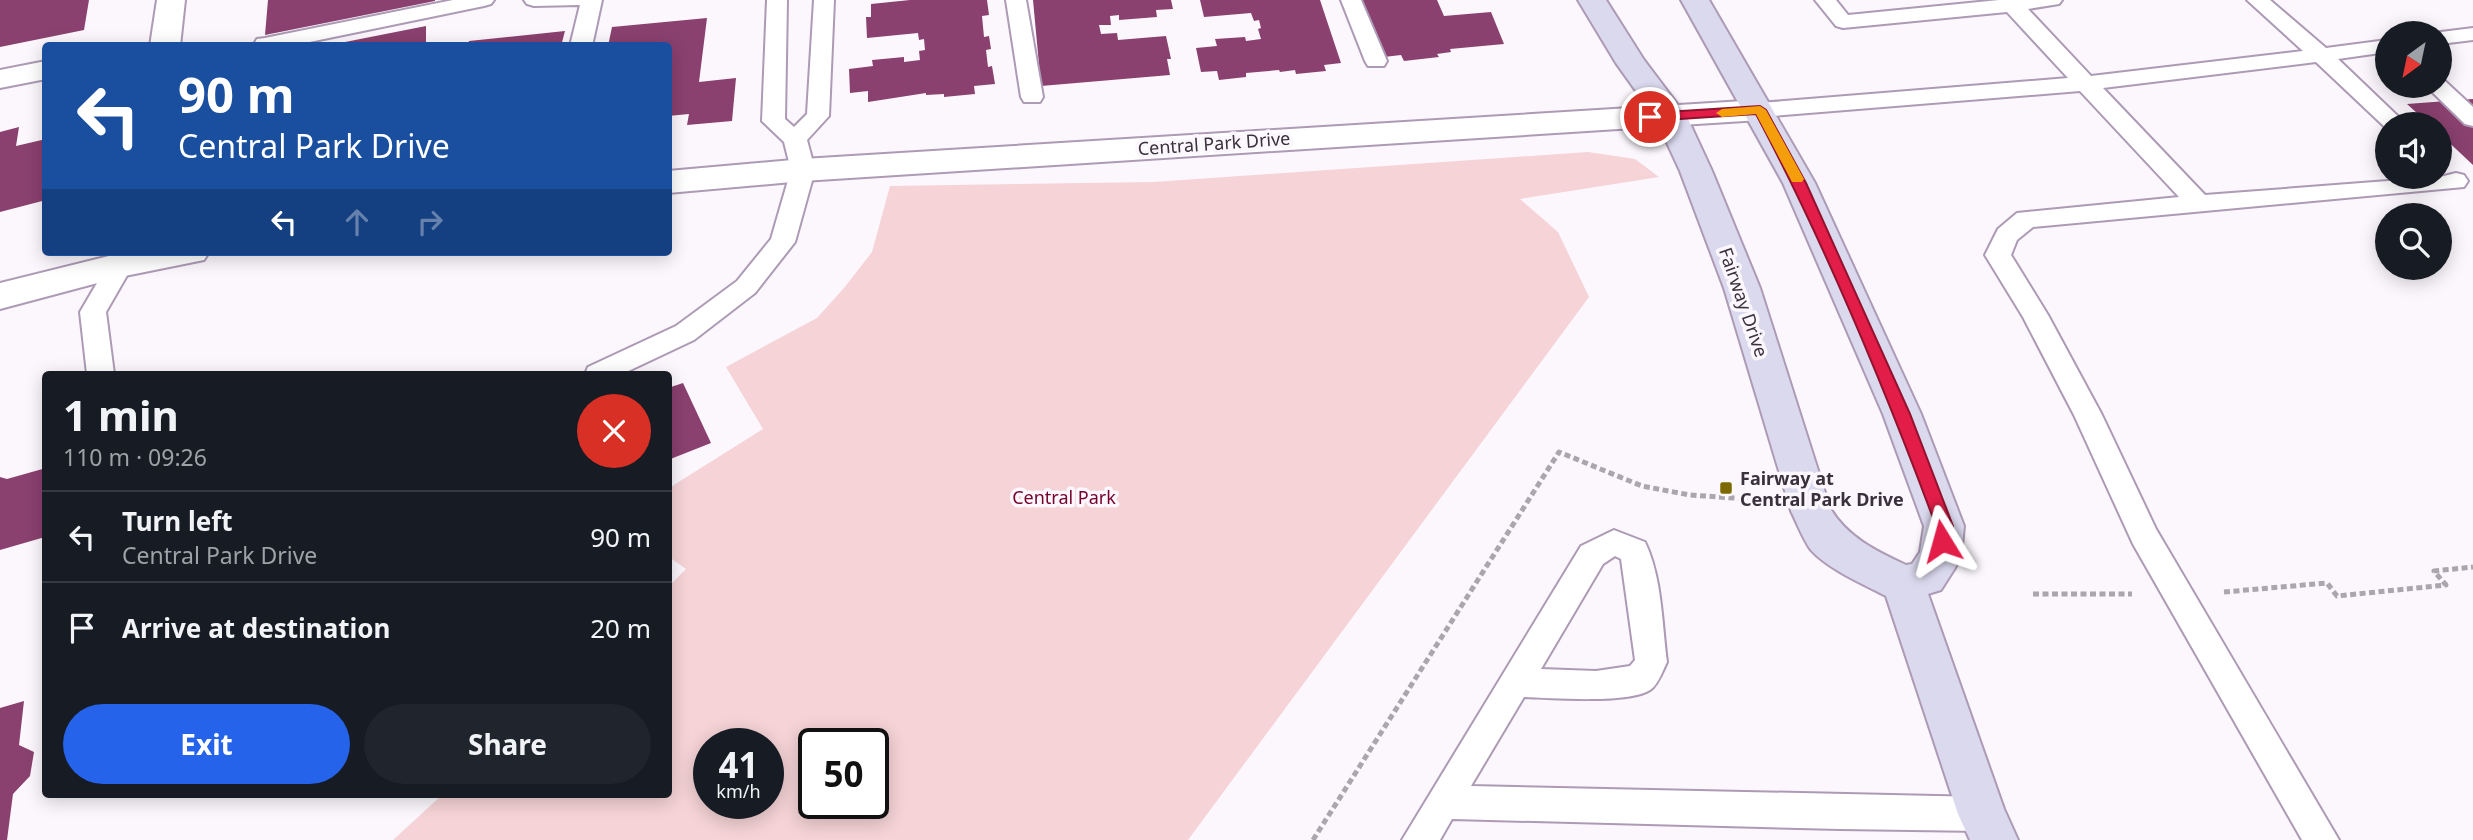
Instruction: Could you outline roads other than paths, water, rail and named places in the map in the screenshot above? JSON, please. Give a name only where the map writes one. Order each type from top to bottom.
[{"type":"main road","name":"Fairway Drive","points":[[1592,0],[1631,63],[1671,117],[1696,172],[1742,288],[1811,511],[1826,538],[1862,564],[1903,584]]},
{"type":"main road","points":[[1695,0],[1760,110],[1799,183],[1902,414],[1944,526],[1940,556],[1926,577],[1903,584],[1988,827]]},
{"type":"street","points":[[166,42],[171,0]]},
{"type":"street","points":[[0,79],[42,71]]},
{"type":"street","name":"Central Park Drive","points":[[672,182],[803,170],[1760,110]]},
{"type":"street","points":[[0,296],[123,259],[153,256]]},
{"type":"lane","points":[[275,42],[484,0]]},
{"type":"lane","points":[[534,0],[574,0]]},
{"type":"lane","points":[[582,42],[592,0]]},
{"type":"lane","points":[[604,371],[685,333],[747,287],[783,242],[803,170],[795,139],[773,121],[777,0]]},
{"type":"lane","points":[[795,139],[818,116],[824,0]]},
{"type":"lane","points":[[1016,0],[1032,97]]},
{"type":"lane","points":[[1350,0],[1376,61]]},
{"type":"lane","points":[[1825,0],[1843,22],[2052,0]]},
{"type":"lane","points":[[2257,0],[2382,112]]},
{"type":"lane","points":[[2012,5],[2199,204]]},
{"type":"lane","points":[[2452,36],[2473,33]]},
{"type":"lane","points":[[1760,110],[2084,82],[2375,48]]},
{"type":"lane","points":[[2450,98],[2473,119]]},
{"type":"lane","points":[[2321,840],[2144,535],[2088,415],[2035,315],[1998,255],[2007,235],[2026,219],[2456,181]]},
{"type":"lane","points":[[100,371],[93,312],[123,259]]},
{"type":"lane","points":[[1420,840],[1592,555],[1614,542],[1633,551],[1640,575],[1651,662],[1640,678],[1596,685],[1516,682]]},
{"type":"lane","points":[[1444,802],[1840,813],[1988,827]]},
{"type":"place","name":"Fairway at Central Park Drive","points":[[1726,488]]},
{"type":"park label","name":"Central Park","points":[[1064,497]]}]
